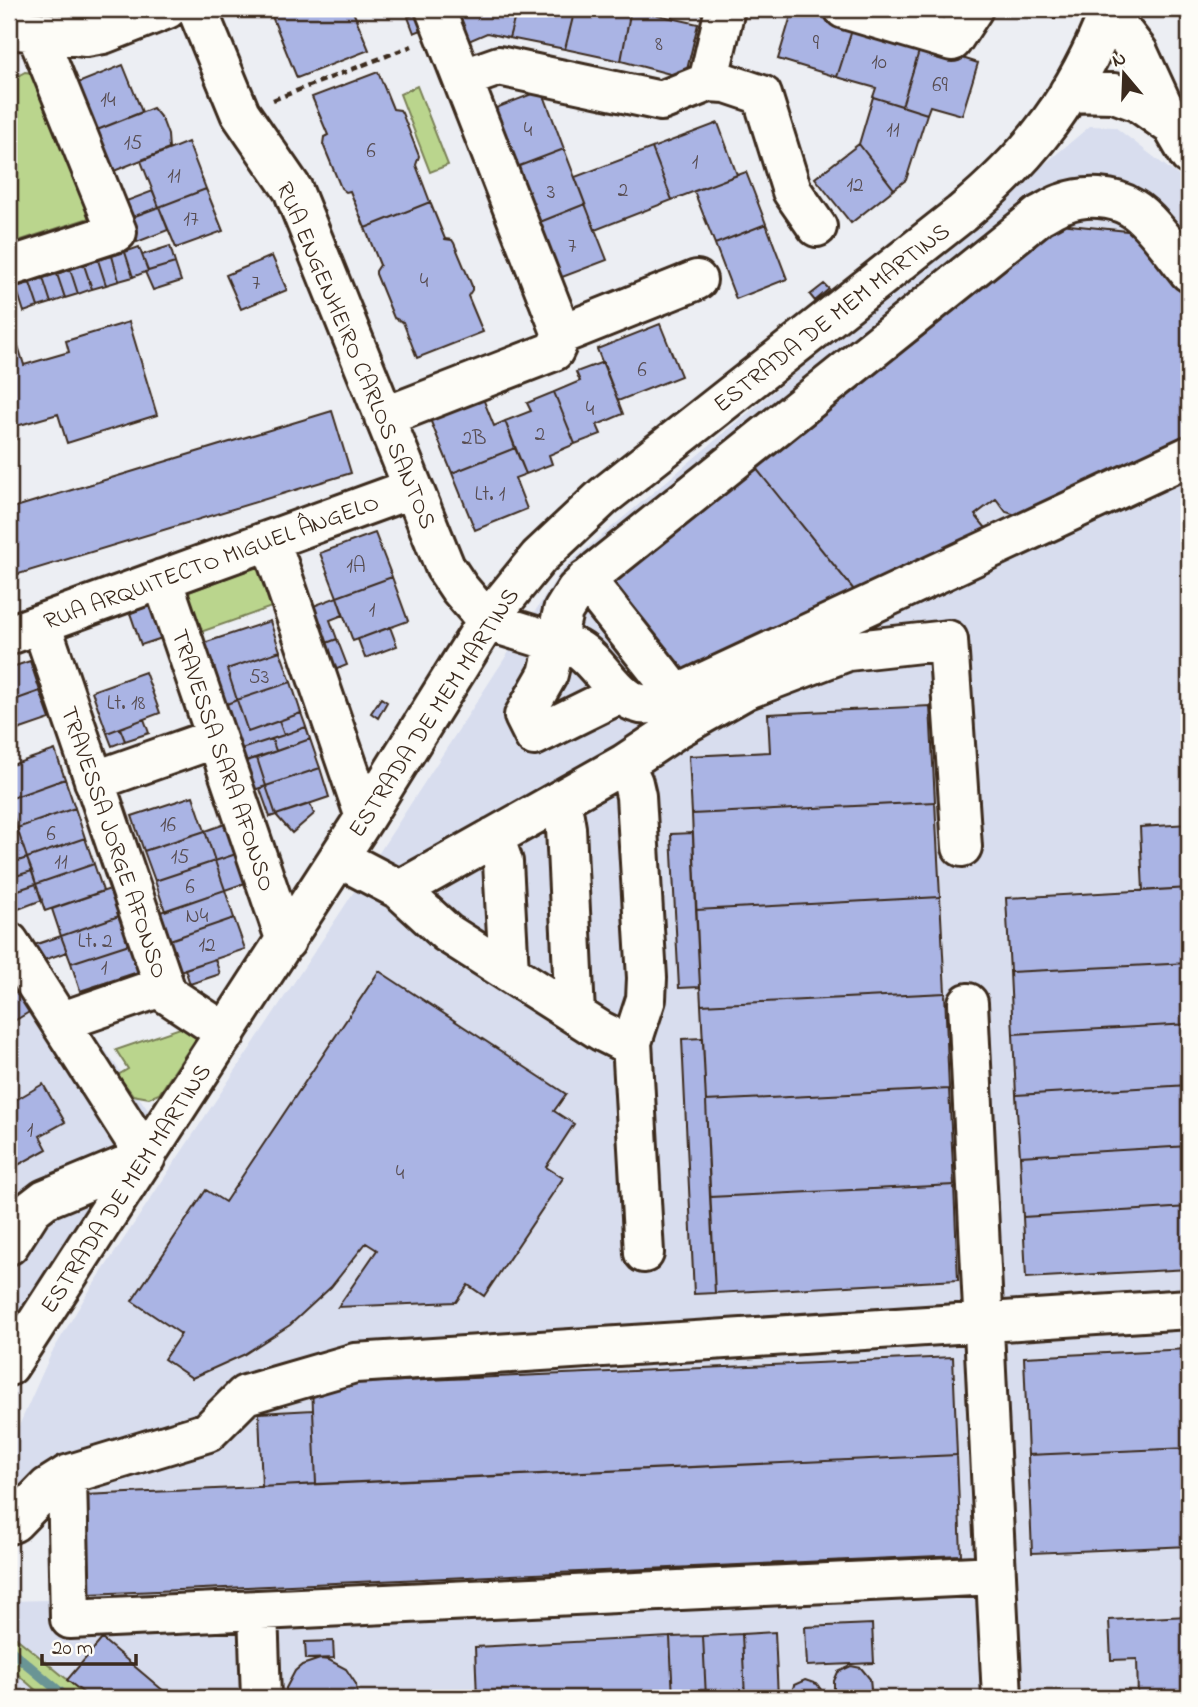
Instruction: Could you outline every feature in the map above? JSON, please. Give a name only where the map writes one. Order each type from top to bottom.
[{"type":"street","points":[[22,31],[86,37],[103,34],[167,9]]},
{"type":"street","name":"RUA ENGENHEIRO CARLOS SANTOS","points":[[198,9],[240,113],[293,190],[445,567],[458,588],[486,621]]},
{"type":"street","points":[[708,82],[724,9]]},
{"type":"street","points":[[844,9],[952,41],[973,9]]},
{"type":"street","points":[[1109,11],[1138,52],[1180,141]]},
{"type":"street","name":"ESTRADA DE MEM MARTINS","points":[[9,1366],[286,941],[486,621],[539,558],[604,496],[990,190],[1041,136],[1090,56],[1109,11]]},
{"type":"street","points":[[440,21],[562,334]]},
{"type":"street","points":[[9,267],[117,232],[22,31]]},
{"type":"street","points":[[479,73],[499,66],[661,101],[708,82],[726,83],[762,95],[792,191],[817,227]]},
{"type":"street","points":[[1069,92],[1114,93],[1138,102],[1180,141]]},
{"type":"street","points":[[621,694],[534,736],[524,716],[548,674],[563,611],[576,590],[1040,215],[1064,202],[1089,198],[1111,200],[1132,207],[1189,272]]},
{"type":"street","points":[[384,416],[554,351],[562,334],[697,280]]},
{"type":"street","points":[[486,621],[589,655],[628,701],[649,705],[672,697],[1189,456]]},
{"type":"street","name":"RUA ARQUITECTO MIGUEL ÂNGELO","points":[[25,629],[413,488]]},
{"type":"street","points":[[270,540],[365,817]]},
{"type":"street","name":"TRAVESSA SARA AFONSO","points":[[162,579],[286,941]]},
{"type":"street","points":[[586,580],[666,681],[672,697]]},
{"type":"street","name":"TRAVESSA JORGE AFONSO","points":[[25,629],[94,781],[167,994],[226,1033]]},
{"type":"street","points":[[400,890],[624,764],[678,728],[745,690],[848,651],[948,640],[962,847]]},
{"type":"street","points":[[94,781],[216,738]]},
{"type":"street","points":[[624,764],[636,796],[647,978],[646,999],[632,1042],[644,1254]]},
{"type":"street","points":[[557,802],[566,828],[575,1014]]},
{"type":"street","points":[[494,837],[503,862],[509,972]]},
{"type":"street","points":[[339,858],[400,890],[447,933],[601,1031],[619,1040],[632,1042]]},
{"type":"street","points":[[9,942],[146,1157],[45,1199],[32,1209],[9,1245]]},
{"type":"street","points":[[60,1022],[164,986]]},
{"type":"street","points":[[968,1003],[1002,1698]]},
{"type":"street","points":[[9,1524],[48,1487],[67,1475],[208,1432],[245,1395],[355,1363],[1189,1309]]},
{"type":"street","points":[[67,1475],[70,1619],[996,1575]]},
{"type":"street","points":[[258,1610],[261,1698]]},
{"type":"path","points":[[240,113],[440,21]]},
{"type":"shaded area","points":[[1090,126],[1115,127],[1189,184],[1189,1698],[88,1698],[9,1632],[9,1601],[47,1600],[46,1516],[9,1516],[11,1450],[51,1354],[84,1299],[344,907],[563,568]]},
{"type":"shaded area","points":[[9,915],[155,1120],[9,1336]]},
{"type":"shaded area","points":[[9,1667],[45,1698],[9,1698]]},
{"type":"green space","points":[[25,72],[32,73],[92,217],[15,242],[12,240],[13,84],[16,77]]},
{"type":"green space","points":[[417,86],[448,165],[430,172],[400,94]]},
{"type":"green space","points":[[269,562],[283,603],[195,634],[181,595]]},
{"type":"green space","points":[[186,1026],[199,1034],[159,1094],[149,1098],[133,1095],[118,1075],[128,1069],[116,1050]]},
{"type":"green space","points":[[9,1632],[90,1698],[45,1698],[9,1667]]},
{"type":"building","points":[[30,9],[57,9],[33,18]]},
{"type":"building","points":[[269,9],[352,9],[369,50],[297,78]]},
{"type":"building","points":[[452,9],[517,9],[509,38],[487,33],[464,43]]},
{"type":"building","points":[[517,9],[575,9],[565,49],[509,38]]},
{"type":"building","points":[[575,9],[631,9],[621,61],[565,49]]},
{"type":"building","points":[[631,9],[698,24],[685,78],[621,61]]},
{"type":"building","points":[[793,9],[802,9],[854,24],[837,77],[778,59]]},
{"type":"building","points":[[1037,9],[1061,9],[1055,19]]},
{"type":"building","points":[[423,11],[429,27],[414,33],[408,17]]},
{"type":"building","points":[[854,24],[921,45],[902,106],[873,97],[876,88],[837,77]]},
{"type":"building","points":[[921,45],[978,63],[962,115],[930,106],[927,114],[902,106]]},
{"type":"building","points":[[123,65],[142,112],[92,132],[73,85]]},
{"type":"building","points":[[378,72],[393,109],[402,113],[419,156],[416,165],[430,202],[365,228],[350,191],[346,192],[341,188],[323,144],[324,137],[328,135],[312,97]]},
{"type":"building","points":[[542,90],[564,149],[514,168],[491,110]]},
{"type":"building","points":[[873,97],[927,114],[906,180],[894,189],[859,144]]},
{"type":"building","points":[[153,108],[162,119],[168,135],[169,149],[109,173],[92,132]]},
{"type":"building","points":[[718,123],[737,175],[672,200],[652,148]]},
{"type":"building","points":[[188,142],[206,189],[159,207],[141,161]]},
{"type":"building","points":[[859,144],[894,189],[851,223],[815,178]]},
{"type":"building","points":[[652,148],[672,200],[595,230],[575,177]]},
{"type":"building","points":[[564,149],[585,204],[535,224],[514,168]]},
{"type":"building","points":[[746,172],[766,224],[715,244],[694,191]]},
{"type":"building","points":[[206,189],[223,231],[176,248],[159,207]]},
{"type":"building","points":[[153,191],[159,207],[127,219],[121,203]]},
{"type":"building","points":[[430,202],[445,239],[454,243],[472,286],[468,296],[483,332],[417,358],[403,322],[394,318],[376,274],[380,265],[365,228]]},
{"type":"building","points":[[585,204],[607,260],[557,279],[535,224]]},
{"type":"building","points":[[159,207],[168,230],[137,242],[127,219]]},
{"type":"building","points":[[1050,223],[1137,232],[1189,296],[1189,441],[1023,517],[1006,512],[996,499],[975,515],[990,533],[858,595],[751,462]]},
{"type":"building","points":[[766,224],[787,279],[736,299],[715,244]]},
{"type":"building","points":[[170,246],[175,263],[148,271],[142,255]]},
{"type":"building","points":[[139,247],[148,271],[133,277],[125,252]]},
{"type":"building","points":[[125,252],[133,277],[119,281],[112,256]]},
{"type":"building","points":[[112,256],[119,281],[106,285],[98,260]]},
{"type":"building","points":[[272,256],[287,290],[241,309],[226,275]]},
{"type":"building","points":[[98,260],[106,285],[92,289],[84,265]]},
{"type":"building","points":[[175,263],[181,281],[153,290],[145,272]]},
{"type":"building","points":[[84,265],[92,289],[78,294],[70,269]]},
{"type":"building","points":[[70,269],[78,294],[65,298],[57,274]]},
{"type":"building","points":[[57,274],[65,298],[51,303],[43,278]]},
{"type":"building","points":[[43,278],[51,303],[38,307],[30,283]]},
{"type":"building","points":[[30,283],[38,307],[24,312],[16,287]]},
{"type":"building","points":[[824,284],[829,289],[815,301],[810,295]]},
{"type":"building","points":[[129,322],[157,415],[67,443],[58,414],[13,427],[17,439],[9,441],[9,338],[15,336],[24,365],[69,352],[66,341]]},
{"type":"building","points":[[660,324],[681,376],[618,401],[597,349]]},
{"type":"building","points":[[603,362],[623,414],[597,425],[601,434],[575,444],[554,392],[580,381],[576,372]]},
{"type":"building","points":[[554,392],[575,444],[549,455],[552,464],[526,474],[505,421],[531,411],[527,403]]},
{"type":"building","points":[[482,396],[494,426],[505,421],[515,448],[452,473],[429,417]]},
{"type":"building","points":[[332,411],[351,473],[9,577],[9,509]]},
{"type":"building","points":[[515,448],[526,474],[515,478],[527,509],[475,530],[452,473]]},
{"type":"building","points":[[751,462],[858,595],[677,680],[600,584]]},
{"type":"building","points":[[375,533],[392,577],[337,597],[320,553]]},
{"type":"building","points":[[392,577],[408,621],[353,641],[337,597]]},
{"type":"building","points":[[337,597],[343,615],[330,620],[337,639],[316,647],[303,610]]},
{"type":"building","points":[[157,603],[168,636],[141,645],[130,613]]},
{"type":"building","points":[[270,621],[280,651],[227,669],[237,700],[219,707],[198,645]]},
{"type":"building","points":[[390,627],[397,646],[365,658],[358,639]]},
{"type":"building","points":[[337,639],[347,665],[325,674],[316,647]]},
{"type":"building","points":[[280,651],[291,682],[237,700],[227,669]]},
{"type":"building","points":[[30,661],[40,691],[9,702],[9,668]]},
{"type":"building","points":[[145,672],[160,713],[107,733],[92,691]]},
{"type":"building","points":[[291,682],[301,713],[248,732],[237,700]]},
{"type":"building","points":[[40,691],[50,719],[9,733],[9,702]]},
{"type":"building","points":[[381,698],[387,702],[378,718],[371,713]]},
{"type":"building","points":[[237,700],[248,732],[279,721],[284,735],[235,751],[219,707]]},
{"type":"building","points":[[930,706],[935,802],[692,814],[689,756],[770,752],[768,714]]},
{"type":"building","points":[[301,713],[306,727],[284,735],[279,721]]},
{"type":"building","points":[[144,719],[149,733],[125,741],[120,728]]},
{"type":"building","points":[[306,727],[310,739],[276,751],[272,739]]},
{"type":"building","points":[[120,728],[125,741],[112,746],[107,733]]},
{"type":"building","points":[[272,739],[276,751],[239,763],[235,751]]},
{"type":"building","points":[[310,739],[320,768],[266,786],[257,758]]},
{"type":"building","points":[[55,750],[65,779],[9,799],[9,766]]},
{"type":"building","points":[[257,758],[266,786],[248,792],[239,763]]},
{"type":"building","points":[[320,768],[329,797],[276,815],[266,786]]},
{"type":"building","points":[[65,779],[75,808],[17,828],[9,799]]},
{"type":"building","points":[[266,786],[276,815],[270,817],[260,789]]},
{"type":"building","points":[[193,796],[205,831],[144,851],[132,816]]},
{"type":"building","points":[[935,802],[940,897],[696,910],[692,814]]},
{"type":"building","points":[[9,803],[17,828],[9,831]]},
{"type":"building","points":[[310,804],[314,814],[292,833],[276,815]]},
{"type":"building","points":[[75,808],[85,838],[27,858],[17,828]]},
{"type":"building","points":[[231,822],[242,852],[215,861],[205,831]]},
{"type":"building","points":[[1189,824],[1189,888],[1143,891],[1140,827]]},
{"type":"building","points":[[17,828],[27,858],[9,864],[9,831]]},
{"type":"building","points":[[205,831],[215,861],[155,881],[144,851]]},
{"type":"building","points":[[693,833],[700,987],[679,988],[671,834]]},
{"type":"building","points":[[85,838],[94,864],[36,884],[27,858]]},
{"type":"building","points":[[242,852],[251,881],[225,890],[215,861]]},
{"type":"building","points":[[27,858],[32,871],[9,878],[9,864]]},
{"type":"building","points":[[215,861],[225,890],[165,911],[155,881]]},
{"type":"building","points":[[94,864],[103,891],[45,911],[36,884]]},
{"type":"building","points":[[32,871],[36,884],[9,893],[9,878]]},
{"type":"building","points":[[36,884],[42,900],[16,910],[9,893]]},
{"type":"building","points":[[1189,888],[1189,963],[1010,972],[1006,898]]},
{"type":"building","points":[[110,889],[119,916],[61,936],[52,909]]},
{"type":"building","points":[[225,890],[234,918],[170,940],[160,912]]},
{"type":"building","points":[[940,897],[945,993],[701,1005],[696,910]]},
{"type":"building","points":[[119,916],[129,944],[71,963],[61,936]]},
{"type":"building","points":[[234,918],[245,949],[180,971],[170,940]]},
{"type":"building","points":[[61,936],[67,952],[44,960],[34,945]]},
{"type":"building","points":[[129,944],[138,972],[80,991],[71,963]]},
{"type":"building","points":[[215,959],[220,974],[190,984],[185,969]]},
{"type":"building","points":[[1189,963],[1189,1024],[1013,1034],[1010,972]]},
{"type":"building","points":[[379,971],[566,1094],[554,1111],[574,1124],[546,1167],[563,1178],[484,1296],[468,1285],[456,1302],[338,1307],[377,1250],[366,1243],[331,1287],[290,1325],[243,1355],[192,1378],[164,1359],[181,1334],[132,1301],[206,1190],[225,1202]]},
{"type":"building","points":[[138,972],[143,985],[88,1004],[83,991]]},
{"type":"building","points":[[19,990],[31,1011],[9,1024],[9,996]]},
{"type":"building","points":[[945,993],[949,1089],[706,1101],[701,1005]]},
{"type":"building","points":[[1189,1024],[1189,1085],[1016,1095],[1013,1034]]},
{"type":"building","points":[[703,1038],[715,1293],[694,1294],[682,1039]]},
{"type":"building","points":[[43,1084],[65,1122],[40,1136],[47,1149],[9,1170],[9,1104]]},
{"type":"building","points":[[1189,1085],[1189,1146],[1020,1156],[1016,1095]]},
{"type":"building","points":[[949,1089],[954,1185],[710,1197],[706,1101]]},
{"type":"building","points":[[1189,1146],[1189,1207],[1023,1217],[1020,1156]]},
{"type":"building","points":[[954,1185],[958,1280],[715,1293],[710,1197]]},
{"type":"building","points":[[1189,1207],[1189,1269],[1026,1278],[1023,1217]]},
{"type":"building","points":[[1189,1349],[1189,1448],[1028,1455],[1024,1357]]},
{"type":"building","points":[[953,1357],[957,1455],[316,1484],[312,1385]]},
{"type":"building","points":[[313,1410],[316,1484],[262,1487],[259,1413]]},
{"type":"building","points":[[1189,1448],[1189,1546],[1032,1553],[1028,1455]]},
{"type":"building","points":[[957,1455],[961,1555],[89,1594],[85,1495]]},
{"type":"building","points":[[1184,1546],[1189,1546],[1189,1616],[1188,1616]]},
{"type":"building","points":[[1188,1616],[1189,1698],[1138,1698],[1137,1659],[1111,1660],[1109,1620]]},
{"type":"building","points":[[872,1624],[874,1663],[807,1666],[805,1627]]},
{"type":"building","points":[[775,1632],[778,1698],[745,1698],[742,1634]]},
{"type":"building","points":[[742,1634],[745,1698],[706,1698],[703,1636]]},
{"type":"building","points":[[703,1636],[706,1698],[673,1698],[670,1637]]},
{"type":"building","points":[[670,1637],[673,1698],[477,1698],[475,1647]]},
{"type":"building","points":[[102,1639],[172,1698],[90,1698],[67,1680]]},
{"type":"building","points":[[333,1641],[334,1658],[306,1659],[305,1642]]},
{"type":"building","points":[[320,1659],[329,1660],[346,1669],[356,1684],[357,1698],[286,1698],[286,1688],[295,1671],[302,1665]]},
{"type":"building","points":[[851,1666],[861,1668],[870,1679],[871,1689],[865,1698],[839,1698],[834,1691],[838,1672]]},
{"type":"building","points":[[805,1680],[817,1684],[822,1691],[822,1698],[790,1698],[794,1685]]},
{"type":"waterway","points":[[9,1649],[67,1698]]}]
